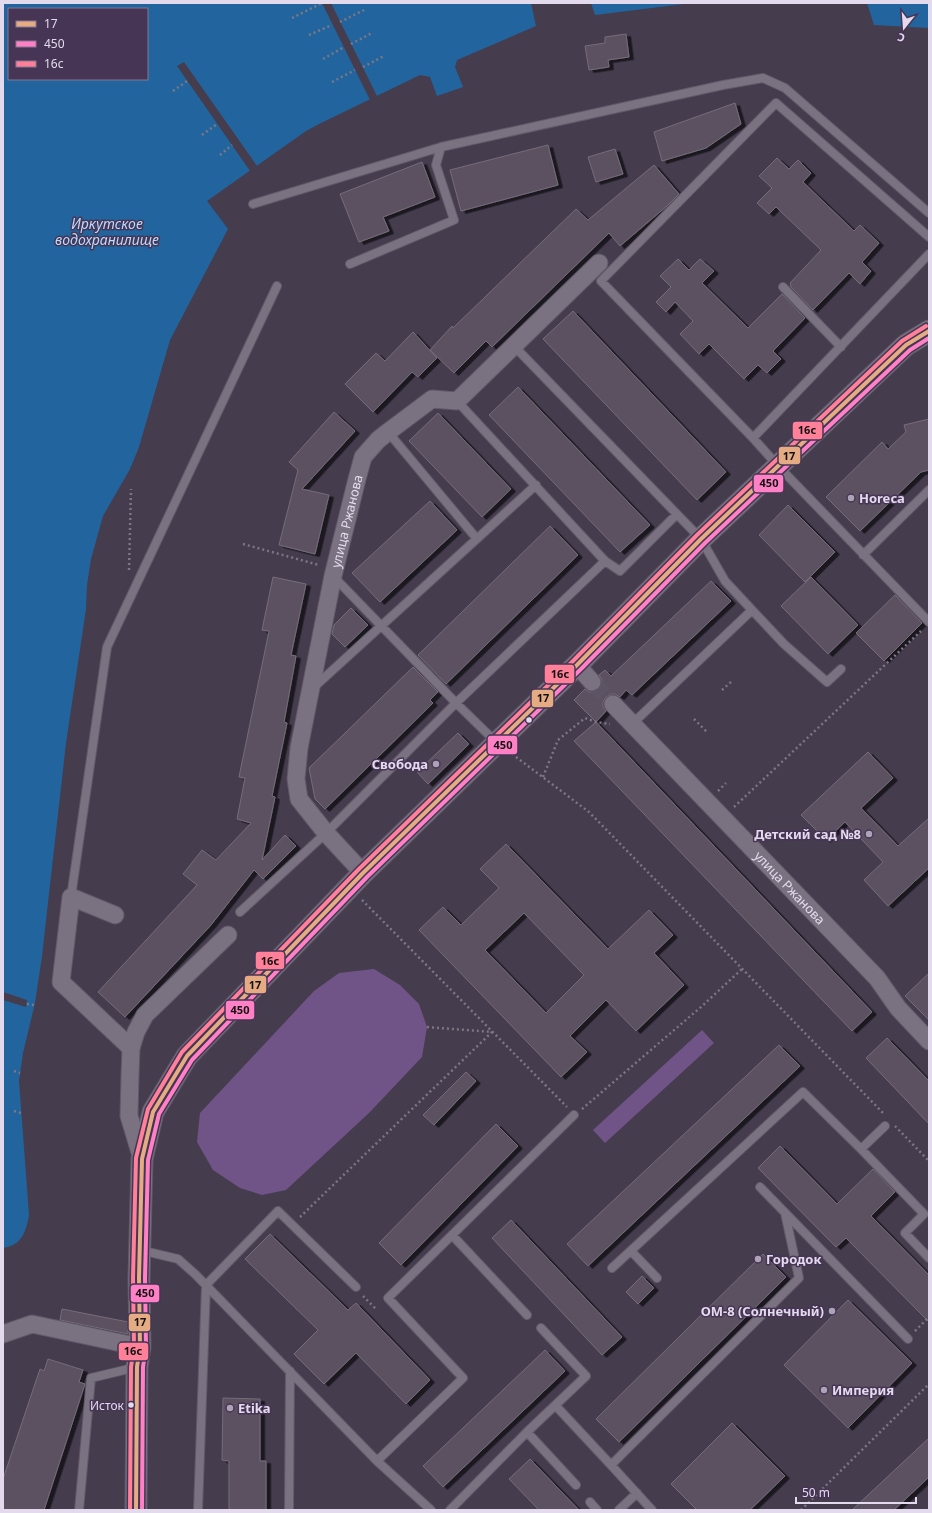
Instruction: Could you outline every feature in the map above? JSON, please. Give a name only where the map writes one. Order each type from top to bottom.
[{"type":"street","points":[[457,401],[599,263]]},
{"type":"street","points":[[136,1510],[139,1250],[142,1159],[154,1112],[187,1056],[356,880],[577,666],[701,539],[906,345],[929,331]]},
{"type":"street","name":"улица Ржанова","points":[[356,880],[326,834],[299,799],[296,780],[299,748],[311,690],[328,571],[364,457],[378,440],[432,399],[457,401]]},
{"type":"street","points":[[577,666],[592,682]]},
{"type":"street","name":"улица Ржанова","points":[[612,704],[877,978],[898,1008],[929,1041]]},
{"type":"street","points":[[115,915],[71,897],[61,982],[131,1048]]},
{"type":"street","points":[[142,1159],[129,1116],[131,1048],[136,1032],[145,1015],[228,935]]},
{"type":"street","points":[[3,1334],[32,1324],[138,1357]]},
{"type":"lane","points":[[253,204],[441,147],[723,85],[763,78],[785,88],[929,213]]},
{"type":"lane","points":[[929,237],[776,103],[601,280],[863,555],[929,622]]},
{"type":"lane","points":[[350,264],[454,220],[436,165],[441,147]]},
{"type":"lane","points":[[753,438],[929,254]]},
{"type":"lane","points":[[71,897],[107,647],[278,286]]},
{"type":"lane","points":[[783,287],[841,347]]},
{"type":"lane","points":[[514,346],[701,539],[725,581],[784,644],[827,682],[841,669]]},
{"type":"lane","points":[[457,401],[605,561],[620,571],[677,514]]},
{"type":"lane","points":[[388,432],[477,539]]},
{"type":"lane","points":[[311,690],[536,485]]},
{"type":"lane","points":[[863,555],[929,490]]},
{"type":"lane","points":[[240,912],[326,834],[456,703],[605,561]]},
{"type":"lane","points":[[328,571],[456,703],[497,742]]},
{"type":"lane","points":[[632,724],[752,610]]},
{"type":"lane","points":[[612,1268],[803,1092],[926,1212],[905,1233],[929,1258]]},
{"type":"lane","points":[[377,1461],[463,1378],[388,1298],[574,1115]]},
{"type":"lane","points":[[861,1149],[888,1124]]},
{"type":"lane","points":[[760,1187],[908,1339]]},
{"type":"lane","points":[[198,1510],[206,1285],[278,1211],[356,1287]]},
{"type":"lane","points":[[611,1465],[799,1278],[785,1213]]},
{"type":"lane","points":[[452,1235],[527,1315]]},
{"type":"lane","points":[[139,1250],[178,1260],[206,1285],[377,1461],[431,1510]]},
{"type":"lane","points":[[631,1251],[657,1278]]},
{"type":"lane","points":[[450,1510],[527,1432],[586,1376],[541,1328]]},
{"type":"lane","points":[[79,1510],[91,1378],[138,1357]]},
{"type":"lane","points":[[289,1510],[290,1372]]},
{"type":"lane","points":[[556,1406],[652,1510]]},
{"type":"lane","points":[[527,1432],[576,1485]]},
{"type":"lane","points":[[619,1510],[637,1493]]},
{"type":"lane","points":[[590,1502],[597,1510]]},
{"type":"path","points":[[292,18],[322,3]]},
{"type":"path","points":[[340,22],[364,10]]},
{"type":"path","points":[[309,35],[332,25]]},
{"type":"path","points":[[351,44],[372,33]]},
{"type":"path","points":[[323,59],[344,47]]},
{"type":"path","points":[[363,67],[384,56]]},
{"type":"path","points":[[332,82],[355,70]]},
{"type":"path","points":[[173,91],[187,81]]},
{"type":"path","points":[[202,135],[217,124]]},
{"type":"path","points":[[220,155],[232,145]]},
{"type":"path","points":[[243,544],[328,571]]},
{"type":"path","points":[[722,818],[923,629]]},
{"type":"path","points":[[722,690],[731,682]]},
{"type":"path","points":[[543,778],[558,740],[585,718],[608,724],[632,724]]},
{"type":"path","points":[[694,719],[706,732]]},
{"type":"path","points":[[497,742],[590,812],[885,1116]]},
{"type":"path","points":[[718,792],[726,783]]},
{"type":"path","points":[[356,880],[492,1032],[574,1115],[701,1007],[742,969]]},
{"type":"path","points":[[27,1004],[34,1005]]},
{"type":"path","points":[[427,1027],[492,1032]]},
{"type":"path","points":[[292,1225],[492,1032]]},
{"type":"path","points":[[14,1071],[20,1073]]},
{"type":"path","points":[[14,1111],[21,1113]]},
{"type":"path","points":[[888,1124],[929,1161]]},
{"type":"path","points":[[356,1287],[377,1310]]},
{"type":"path","points":[[908,1339],[929,1317]]},
{"type":"path","points":[[801,1510],[929,1384]]},
{"type":"shaded area","points":[[374,969],[400,985],[419,1004],[427,1027],[422,1057],[369,1113],[286,1190],[262,1195],[240,1188],[213,1170],[197,1142],[200,1113],[314,991],[339,973]]},
{"type":"shaded area","points":[[702,1030],[714,1043],[605,1143],[593,1130]]},
{"type":"water","name":"Иркутское водохранилище","points":[[3,3],[531,3],[536,26],[457,60],[455,67],[463,87],[437,96],[430,77],[420,75],[306,131],[207,201],[228,229],[170,340],[139,447],[130,469],[103,516],[91,559],[87,585],[86,609],[66,743],[42,956],[35,1003],[23,1053],[19,1081],[29,1215],[22,1237],[15,1244],[3,1248]]},
{"type":"water","points":[[591,3],[692,3],[595,15]]},
{"type":"water","points":[[867,3],[929,3],[929,28],[874,25]]},
{"type":"pier","points":[[322,3],[331,3],[377,96],[370,100]]},
{"type":"pier","points":[[184,62],[257,166],[250,171],[177,66]]},
{"type":"pier","points":[[3,992],[27,1000],[26,1007],[3,1000]]},
{"type":"building","points":[[626,34],[629,57],[608,60],[609,67],[589,70],[585,46],[605,43],[605,37]]},
{"type":"building","points":[[735,103],[741,124],[706,148],[662,161],[654,132]]},
{"type":"building","points":[[548,145],[558,185],[461,211],[450,170]]},
{"type":"building","points":[[615,149],[623,174],[596,182],[588,157]]},
{"type":"building","points":[[777,158],[789,169],[798,160],[811,173],[803,182],[854,231],[860,225],[879,243],[862,262],[871,271],[860,284],[849,273],[813,310],[790,286],[790,283],[821,250],[776,207],[769,214],[757,203],[772,188],[759,176]]},
{"type":"building","points":[[422,162],[435,197],[383,217],[389,231],[359,242],[340,194]]},
{"type":"building","points":[[654,165],[679,194],[620,246],[609,233],[492,347],[486,341],[454,373],[430,350],[452,326],[453,328],[576,209],[588,220]]},
{"type":"building","points":[[678,259],[689,270],[700,259],[714,271],[702,283],[748,328],[782,294],[805,318],[773,351],[781,359],[767,373],[758,365],[744,379],[709,344],[699,354],[680,334],[693,321],[675,302],[666,312],[656,302],[671,287],[660,276]]},
{"type":"building","points":[[573,311],[726,472],[697,500],[543,339]]},
{"type":"building","points":[[413,332],[437,358],[418,377],[412,372],[373,412],[345,384],[376,353],[385,361]]},
{"type":"building","points":[[518,387],[650,525],[620,552],[489,415]]},
{"type":"building","points":[[334,412],[355,431],[302,489],[329,495],[315,554],[279,545],[298,470],[289,462]]},
{"type":"building","points":[[438,413],[511,489],[482,517],[409,441]]},
{"type":"building","points":[[929,419],[929,470],[921,472],[860,531],[826,497],[882,442],[888,449],[906,432],[904,425]]},
{"type":"building","points":[[430,501],[457,530],[380,602],[352,573]]},
{"type":"building","points":[[788,505],[835,552],[805,582],[759,535]]},
{"type":"building","points":[[550,526],[578,555],[446,684],[418,655]]},
{"type":"building","points":[[273,577],[306,584],[291,655],[296,656],[284,722],[287,723],[272,796],[275,797],[262,860],[285,835],[296,846],[263,879],[254,870],[211,925],[125,1017],[98,992],[197,885],[183,874],[202,850],[216,860],[251,823],[237,819],[245,778],[239,777],[269,631],[262,630]]},
{"type":"building","points":[[811,577],[858,625],[828,654],[781,606]]},
{"type":"building","points":[[711,581],[731,601],[632,695],[626,690],[620,697],[615,694],[611,694],[606,697],[603,702],[603,707],[606,711],[596,722],[574,700],[585,689],[589,692],[598,690],[602,685],[602,680],[599,675],[605,670],[611,676]]},
{"type":"building","points":[[895,595],[922,623],[884,661],[856,633]]},
{"type":"building","points":[[351,608],[368,625],[345,647],[332,634],[334,625]]},
{"type":"building","points":[[413,667],[438,692],[430,700],[433,703],[325,809],[315,799],[309,768]]},
{"type":"building","points":[[596,722],[872,1012],[852,1031],[574,741]]},
{"type":"building","points":[[458,733],[469,744],[428,784],[417,772]]},
{"type":"building","points":[[868,752],[893,778],[861,808],[898,846],[929,818],[929,868],[888,906],[864,880],[883,862],[845,822],[826,840],[801,815]]},
{"type":"building","points":[[506,844],[608,949],[649,910],[673,935],[654,953],[684,985],[636,1031],[606,1000],[570,1036],[587,1052],[561,1077],[419,930],[443,907],[461,925],[499,888],[480,869]],"holes":[[[524,913],[584,975],[546,1013],[485,950]]]},
{"type":"building","points":[[929,973],[929,1020],[905,996]]},
{"type":"building","points":[[887,1038],[929,1081],[929,1124],[866,1058]]},
{"type":"building","points":[[779,1045],[800,1066],[588,1266],[567,1244]]},
{"type":"building","points":[[466,1072],[476,1081],[434,1125],[423,1115]]},
{"type":"building","points":[[496,1124],[518,1146],[401,1265],[379,1243]]},
{"type":"building","points":[[780,1146],[837,1204],[873,1169],[895,1192],[871,1216],[929,1275],[929,1322],[846,1238],[836,1247],[758,1168]]},
{"type":"building","points":[[511,1220],[622,1337],[602,1355],[492,1238]]},
{"type":"building","points":[[270,1234],[348,1310],[356,1303],[430,1380],[406,1404],[356,1353],[324,1384],[294,1354],[318,1330],[245,1259]]},
{"type":"building","points":[[763,1254],[786,1277],[619,1442],[596,1419]]},
{"type":"building","points":[[642,1276],[654,1288],[638,1304],[626,1292]]},
{"type":"building","points":[[848,1300],[912,1363],[848,1428],[784,1365]]},
{"type":"building","points":[[62,1309],[128,1322],[128,1334],[60,1320]]},
{"type":"building","points":[[545,1350],[565,1371],[443,1487],[423,1466]]},
{"type":"building","points":[[48,1359],[83,1370],[79,1382],[85,1384],[44,1510],[3,1510],[3,1479],[40,1369],[44,1371]]},
{"type":"building","points":[[223,1398],[260,1399],[260,1461],[266,1461],[266,1510],[229,1510],[229,1461],[222,1460]]},
{"type":"building","points":[[732,1423],[785,1476],[750,1510],[697,1510],[671,1484]]},
{"type":"building","points":[[929,1438],[929,1477],[894,1510],[852,1510]]},
{"type":"building","points":[[530,1459],[579,1510],[539,1510],[509,1479]]},
{"type":"tunnel","points":[[592,682],[613,704]]},
{"type":"transit line","name":"16с","points":[[130,1510],[131,1367],[134,1347],[133,1278],[136,1158],[148,1109],[182,1052],[359,869],[573,661],[697,535],[902,341],[926,326]]},
{"type":"transit line","name":"17","points":[[136,1510],[137,1367],[140,1347],[139,1278],[142,1159],[153,1112],[187,1056],[363,873],[577,665],[701,539],[906,345],[929,331]]},
{"type":"transit line","name":"450","points":[[142,1510],[143,1367],[146,1347],[145,1278],[148,1160],[159,1114],[192,1060],[367,877],[581,669],[705,543],[910,350],[929,338]]},
{"type":"place","name":"Horeca","points":[[851,498]]},
{"type":"place","name":"Свобода","points":[[436,764]]},
{"type":"place","name":"Детский сад №8","points":[[869,834]]},
{"type":"place","name":"Городок","points":[[758,1259]]},
{"type":"place","name":"ОМ-8 (Солнечный)","points":[[832,1311]]},
{"type":"place","name":"Империя","points":[[824,1390]]},
{"type":"place","name":"Исток","points":[[131,1405]]},
{"type":"place","name":"Etika","points":[[230,1408]]}]
